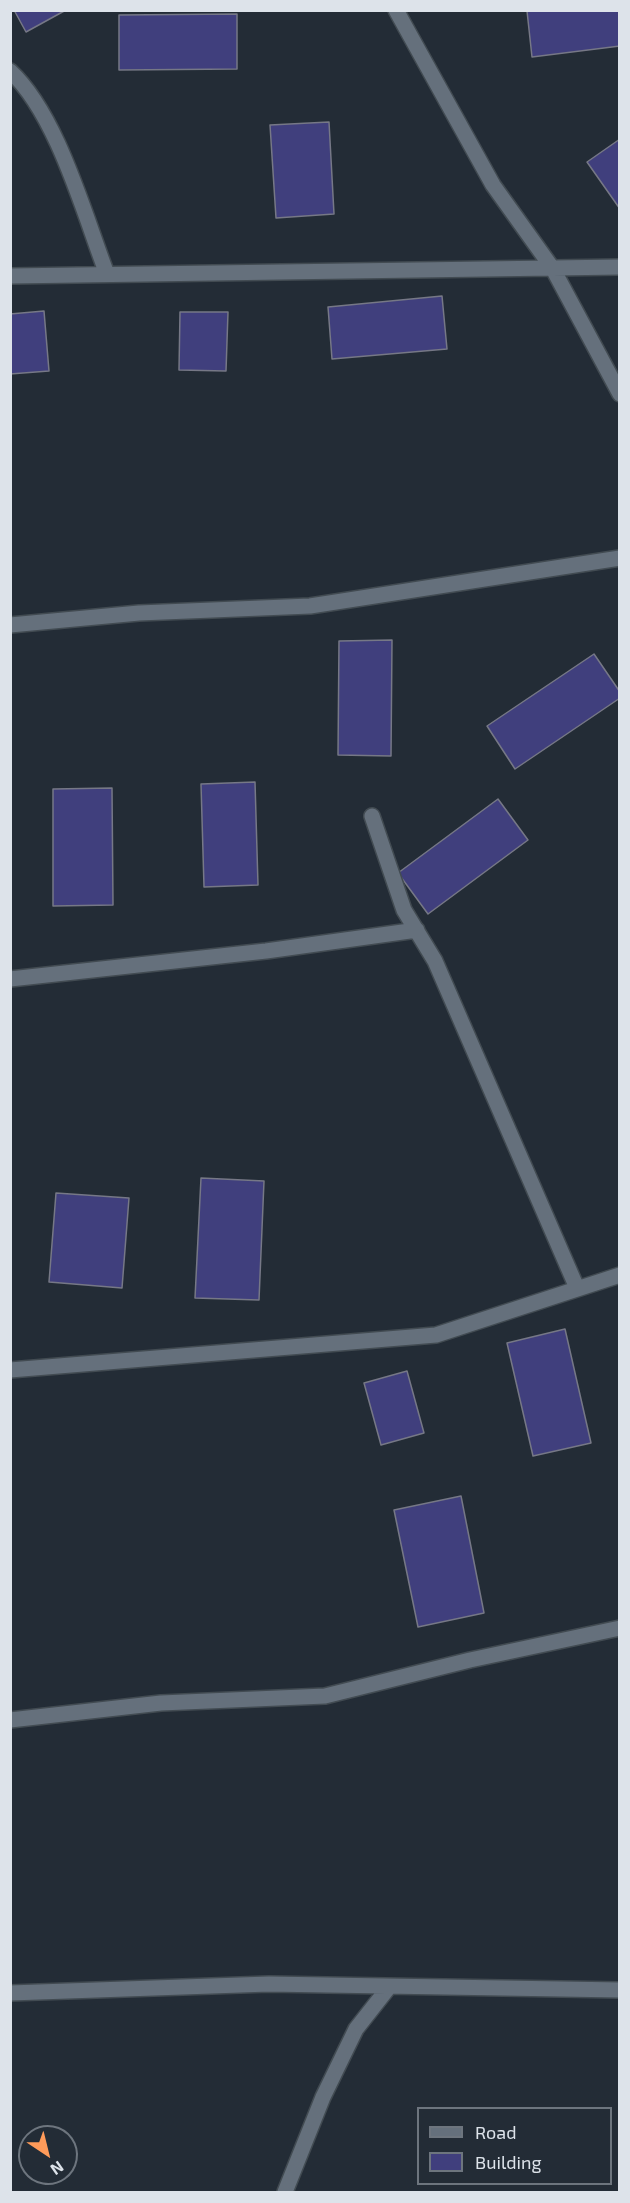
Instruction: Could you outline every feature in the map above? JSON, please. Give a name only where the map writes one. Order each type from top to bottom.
[{"type":"street","points":[[396,10],[493,185],[553,269],[620,394]]},
{"type":"street","points":[[10,71],[20,79],[52,130],[107,274]]},
{"type":"street","points":[[10,276],[620,267]]},
{"type":"street","points":[[10,625],[139,613],[310,606],[620,558]]},
{"type":"street","points":[[372,816],[404,910],[435,961],[577,1288]]},
{"type":"street","points":[[10,979],[266,951],[417,930]]},
{"type":"street","points":[[10,1370],[436,1335],[620,1275]]},
{"type":"street","points":[[10,1720],[161,1703],[325,1696],[470,1660],[620,1628]]},
{"type":"street","points":[[10,1993],[269,1984],[620,1990]]},
{"type":"street","points":[[285,2193],[323,2097],[356,2029],[388,1987]]},
{"type":"building","points":[[14,10],[66,10],[26,32]]},
{"type":"building","points":[[620,10],[620,46],[532,57],[527,11]]},
{"type":"building","points":[[237,14],[237,69],[119,70],[119,15]]},
{"type":"building","points":[[329,122],[334,214],[276,218],[270,125]]},
{"type":"building","points":[[620,139],[620,209],[587,162]]},
{"type":"building","points":[[442,296],[447,349],[332,359],[328,307]]},
{"type":"building","points":[[44,311],[49,371],[10,374],[10,314]]},
{"type":"building","points":[[180,312],[228,312],[226,371],[179,370]]},
{"type":"building","points":[[392,640],[391,756],[338,755],[339,641]]},
{"type":"building","points":[[594,654],[620,692],[620,698],[515,769],[487,726]]},
{"type":"building","points":[[255,782],[258,885],[204,887],[201,784]]},
{"type":"building","points":[[112,788],[113,905],[53,906],[53,789]]},
{"type":"building","points":[[498,799],[528,840],[428,914],[398,873]]},
{"type":"building","points":[[201,1178],[264,1181],[259,1300],[195,1298]]},
{"type":"building","points":[[56,1193],[129,1198],[122,1288],[49,1282]]},
{"type":"building","points":[[565,1329],[591,1443],[533,1456],[507,1343]]},
{"type":"building","points":[[407,1371],[424,1433],[381,1445],[364,1383]]},
{"type":"building","points":[[461,1496],[484,1613],[418,1627],[394,1510]]}]
